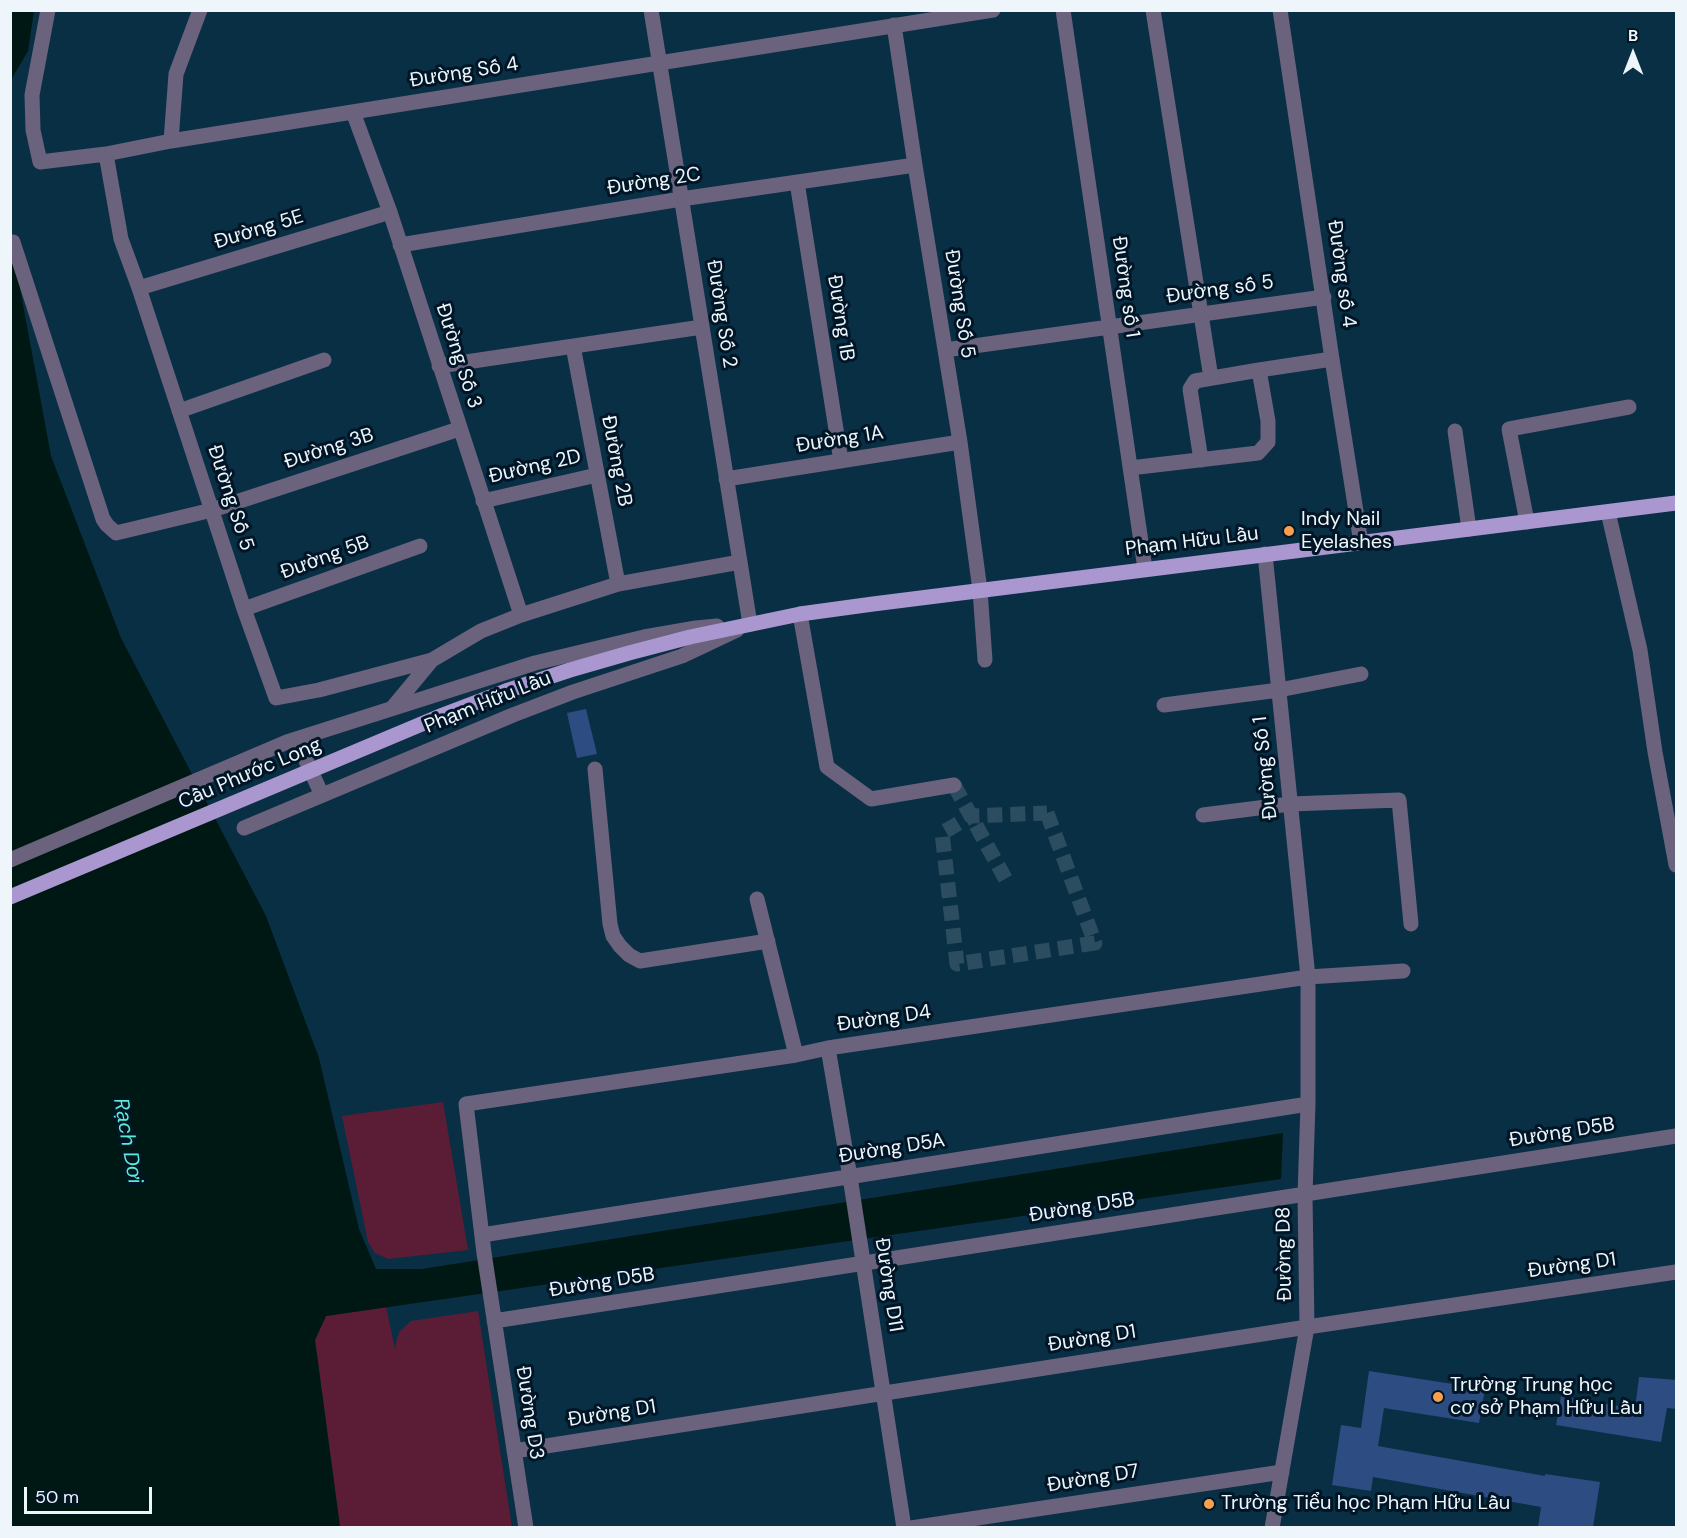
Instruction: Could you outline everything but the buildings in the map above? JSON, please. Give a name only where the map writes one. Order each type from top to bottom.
[{"type":"main road","name":"Phạm Hữu Lầu","points":[[506,691],[630,652],[750,624],[800,615],[980,590],[1677,503]]},
{"type":"main road","name":"Cầu Phước Long","points":[[10,897],[443,715],[506,691]]},
{"type":"street","name":"Đường Số 4","points":[[48,10],[32,95],[33,130],[40,162],[106,154],[171,141],[894,25]]},
{"type":"street","points":[[171,141],[176,74],[200,10]]},
{"type":"street","name":"Đường Số 2","points":[[651,10],[750,624]]},
{"type":"street","points":[[894,25],[993,10]]},
{"type":"street","name":"Đường số 1","points":[[1063,10],[1145,569]]},
{"type":"street","points":[[1153,10],[1211,378]]},
{"type":"street","name":"Đường số 4","points":[[1280,10],[1361,543]]},
{"type":"street","name":"Đường Số 5","points":[[894,25],[960,442],[980,590],[985,660]]},
{"type":"street","name":"Đường Số 3","points":[[353,112],[390,212],[520,615]]},
{"type":"street","name":"Đường Số 5","points":[[106,154],[121,239],[244,609],[276,698],[319,690],[432,660]]},
{"type":"street","name":"Đường 2C","points":[[400,245],[681,199],[915,165]]},
{"type":"street","name":"Đường 1B","points":[[797,182],[841,461]]},
{"type":"street","name":"Đường 5E","points":[[139,288],[390,212]]},
{"type":"street","name":"Đường 3B","points":[[13,242],[103,519],[116,533],[212,510],[459,429]]},
{"type":"street","name":"Đường số 5","points":[[945,350],[1324,297]]},
{"type":"street","points":[[439,366],[702,327]]},
{"type":"street","name":"Đường 2B","points":[[573,346],[618,584]]},
{"type":"street","points":[[1201,460],[1190,388],[1195,381],[1332,359]]},
{"type":"street","points":[[179,411],[324,360]]},
{"type":"street","points":[[1130,468],[1258,453],[1268,442],[1268,421],[1259,370]]},
{"type":"street","points":[[1527,522],[1509,429],[1629,407]]},
{"type":"street","points":[[1455,430],[1469,529]]},
{"type":"street","name":"Đường 1A","points":[[726,479],[960,442]]},
{"type":"street","name":"Đường 2D","points":[[483,501],[597,475]]},
{"type":"street","points":[[1608,512],[1641,650],[1655,752],[1677,865]]},
{"type":"street","name":"Đường 5B","points":[[244,609],[420,546]]},
{"type":"street","name":"Đường Số 1","points":[[1265,555],[1308,977]]},
{"type":"street","points":[[393,708],[432,660],[481,631],[520,615],[618,584],[740,562]]},
{"type":"street","points":[[800,615],[826,767],[871,799],[954,785]]},
{"type":"street","name":"Phạm Hữu Lầu","points":[[292,740],[535,663],[589,649],[696,628],[750,624]]},
{"type":"street","name":"Phạm Hữu Lầu","points":[[244,828],[513,715],[573,692],[682,657],[750,624]]},
{"type":"street","points":[[1164,705],[1279,690],[1361,674]]},
{"type":"street","points":[[292,740],[322,795]]},
{"type":"street","name":"Cầu Phước Long","points":[[10,860],[292,740]]},
{"type":"street","points":[[596,769],[610,924],[613,936],[629,955],[640,960],[768,941]]},
{"type":"street","points":[[1203,815],[1290,804],[1400,800],[1411,924]]},
{"type":"street","points":[[757,899],[796,1055]]},
{"type":"street","name":"Đường D4","points":[[482,1235],[466,1104],[1308,977],[1403,971]]},
{"type":"street","name":"Đường D8","points":[[1272,1527],[1307,1327],[1305,1195],[1308,977]]},
{"type":"street","name":"Đường D11","points":[[828,1048],[854,1199],[904,1527]]},
{"type":"street","name":"Đường D5A","points":[[482,1235],[1308,1104]]},
{"type":"street","name":"Đường D5B","points":[[494,1321],[863,1257],[1305,1195],[1677,1136]]},
{"type":"street","name":"Đường D3","points":[[482,1235],[526,1527]]},
{"type":"street","name":"Đường D1","points":[[514,1450],[1677,1272]]},
{"type":"street","name":"Đường D7","points":[[911,1527],[1282,1472]]},
{"type":"shaded area","points":[[443,1102],[468,1250],[388,1259],[375,1253],[368,1242],[342,1116]]},
{"type":"shaded area","points":[[386,1307],[395,1349],[400,1331],[411,1321],[478,1311],[512,1527],[340,1527],[315,1340],[326,1316]]},
{"type":"water","points":[[11,10],[34,11],[28,51],[11,80]]},
{"type":"water","name":"Rạch Dơi","points":[[10,234],[51,456],[121,638],[266,916],[319,1058],[359,1229],[376,1269],[422,1269],[1283,1133],[1281,1179],[326,1316],[315,1340],[340,1527],[11,1527]]},
{"type":"tunnel","points":[[954,785],[1006,880]]},
{"type":"tunnel","points":[[1047,813],[1095,943],[957,964],[942,833],[971,816],[1047,813]]},
{"type":"place","name":"Indy Nail Eyelashes","points":[[1289,531]]},
{"type":"place","name":"Trường Trung học cơ sở Phạm Hữu Lầu","points":[[1438,1397]]},
{"type":"place","name":"Trường Tiểu học Phạm Hữu Lầu","points":[[1209,1504]]}]
